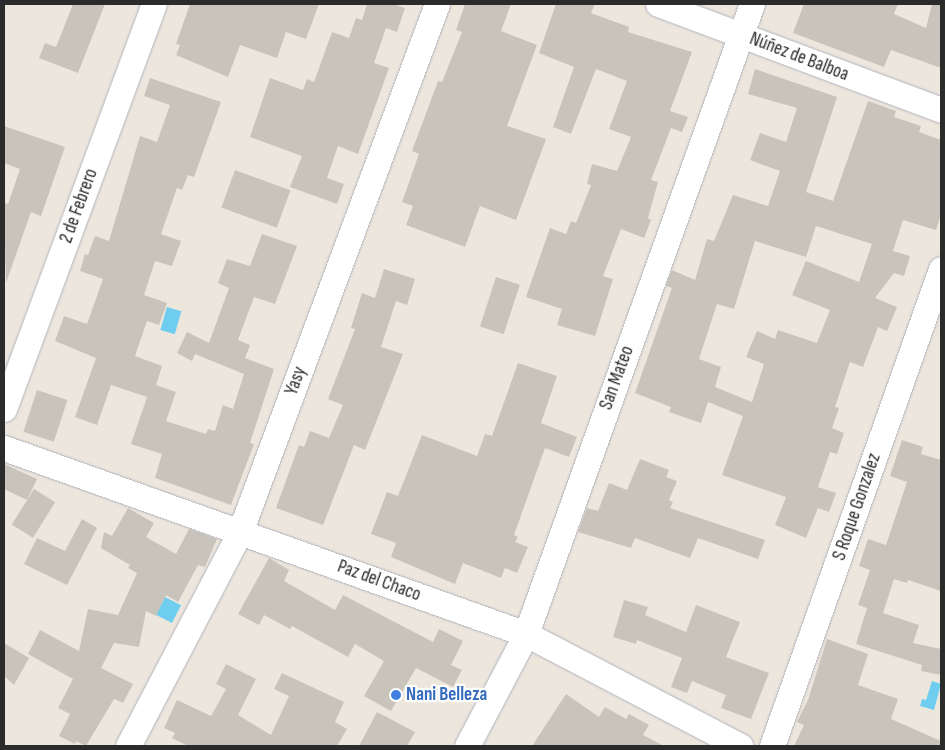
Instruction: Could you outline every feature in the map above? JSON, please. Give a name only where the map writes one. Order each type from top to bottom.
[{"type":"street","name":"2 de Febrero","points":[[4,409],[154,4]]},
{"type":"street","name":"Yasy","points":[[128,746],[240,532],[437,4]]},
{"type":"street","name":"Núñez de Balboa","points":[[658,4],[941,110]]},
{"type":"street","name":"San Mateo","points":[[467,746],[526,634],[752,4]]},
{"type":"street","name":"S Roque Gonzalez","points":[[772,746],[941,269]]},
{"type":"street","name":"Paz del Chaco","points":[[4,448],[526,634],[740,746]]},
{"type":"water","points":[[167,307],[181,311],[175,334],[160,330]]},
{"type":"water","points":[[165,597],[181,605],[172,623],[156,615]]},
{"type":"water","points":[[932,681],[941,684],[934,710],[920,706],[922,699],[926,700]]},
{"type":"building","points":[[73,4],[105,4],[78,73],[39,58],[45,43],[56,47]]},
{"type":"building","points":[[190,4],[319,4],[306,39],[286,32],[277,58],[240,45],[228,77],[176,55],[180,45],[176,44]]},
{"type":"building","points":[[367,4],[393,4],[405,8],[397,32],[386,28],[374,63],[389,68],[358,154],[338,146],[327,178],[344,184],[337,204],[290,187],[302,156],[250,137],[270,78],[303,90],[307,79],[314,82],[332,32],[349,38],[356,18],[362,20]]},
{"type":"building","points":[[465,4],[511,4],[501,31],[537,45],[507,126],[546,139],[516,220],[480,206],[465,247],[406,225],[413,206],[402,202],[419,154],[412,151],[438,81],[442,82],[462,32],[456,30]]},
{"type":"building","points":[[556,4],[595,4],[591,13],[629,27],[628,32],[692,52],[670,111],[688,117],[682,132],[671,128],[651,180],[658,182],[648,218],[651,220],[644,238],[621,229],[603,276],[613,279],[595,336],[557,325],[562,309],[526,297],[550,228],[566,234],[571,221],[576,223],[591,185],[587,184],[592,164],[617,171],[631,137],[609,129],[627,81],[596,69],[571,134],[553,127],[574,67],[539,53]]},
{"type":"building","points":[[804,4],[898,4],[894,14],[926,28],[932,4],[941,4],[941,68],[891,50],[884,67],[793,33]]},
{"type":"building","points":[[755,69],[837,97],[806,192],[833,201],[868,101],[896,111],[894,117],[921,126],[919,132],[941,140],[941,214],[936,230],[903,220],[893,251],[910,256],[904,276],[894,273],[875,298],[897,307],[887,331],[878,327],[863,367],[850,362],[835,407],[839,408],[832,428],[844,433],[837,454],[830,452],[818,487],[836,493],[829,512],[818,508],[806,538],[775,525],[786,497],[722,475],[743,416],[708,402],[701,423],[669,412],[671,407],[635,393],[672,288],[666,286],[672,270],[695,280],[707,239],[714,241],[733,195],[768,206],[780,171],[750,160],[760,133],[786,142],[797,108],[748,94]],"holes":[[[816,226],[872,244],[859,282],[806,261],[792,295],[830,310],[817,343],[778,330],[775,339],[757,331],[746,357],[764,364],[752,402],[715,387],[721,367],[699,359],[717,304],[734,309],[755,241],[806,257]]]},
{"type":"building","points":[[150,78],[221,102],[194,177],[188,175],[182,190],[177,188],[161,234],[181,241],[172,266],[155,261],[144,295],[167,303],[159,325],[147,321],[135,356],[162,366],[156,385],[176,392],[166,421],[206,434],[208,429],[215,431],[223,405],[233,409],[244,374],[195,354],[192,361],[177,353],[187,332],[209,343],[229,288],[218,283],[227,259],[250,266],[262,234],[297,246],[275,304],[254,297],[238,340],[250,345],[245,358],[274,369],[250,443],[254,444],[231,505],[155,478],[162,454],[131,444],[147,397],[111,385],[97,425],[75,417],[96,358],[55,341],[64,316],[87,324],[103,279],[80,271],[85,254],[88,255],[95,236],[109,241],[140,136],[157,142],[170,105],[144,96]]},
{"type":"building","points":[[4,126],[65,147],[41,216],[31,212],[6,283],[4,203],[8,204],[20,169],[4,163]]},
{"type":"building","points":[[235,170],[290,190],[277,228],[221,208]]},
{"type":"building","points":[[384,269],[415,279],[407,305],[396,301],[381,347],[403,354],[365,450],[354,445],[323,525],[276,508],[299,445],[304,447],[310,431],[329,438],[343,405],[328,399],[355,329],[351,328],[362,293],[375,298]]},
{"type":"building","points":[[496,277],[520,285],[504,334],[480,326]]},
{"type":"building","points":[[518,363],[557,376],[541,423],[577,437],[569,457],[545,448],[514,535],[518,537],[515,542],[528,547],[517,573],[505,568],[501,578],[463,563],[455,584],[391,557],[396,543],[371,534],[387,492],[398,496],[422,435],[477,456],[485,434],[492,436]]},
{"type":"building","points":[[37,390],[67,400],[54,442],[23,432]]},
{"type":"building","points":[[902,440],[923,447],[921,454],[941,460],[941,591],[908,580],[907,583],[894,579],[883,613],[919,625],[913,643],[941,649],[941,675],[921,671],[922,665],[856,644],[867,608],[858,605],[870,570],[859,566],[868,539],[886,545],[907,482],[890,476]]},
{"type":"building","points":[[640,459],[669,470],[666,477],[677,481],[669,500],[673,502],[670,508],[765,540],[758,559],[698,538],[690,558],[635,538],[631,548],[578,532],[587,508],[598,511],[609,483],[627,490]]},
{"type":"building","points":[[4,464],[37,479],[27,500],[4,489]]},
{"type":"building","points":[[34,489],[55,502],[33,538],[12,525]]},
{"type":"building","points":[[128,508],[154,523],[146,537],[176,554],[189,529],[217,539],[205,567],[198,565],[178,602],[166,595],[156,616],[146,611],[139,647],[114,643],[101,668],[133,684],[123,703],[114,699],[86,746],[76,741],[75,744],[59,736],[70,714],[58,708],[73,679],[28,654],[40,630],[79,651],[88,609],[118,615],[137,573],[128,568],[130,565],[101,548],[104,532],[112,536]]},
{"type":"building","points":[[82,519],[97,528],[67,585],[24,564],[37,538],[65,551]]},
{"type":"building","points":[[269,558],[289,570],[284,581],[335,610],[343,595],[433,642],[439,629],[463,641],[451,665],[462,670],[453,687],[416,668],[391,711],[364,696],[384,661],[355,644],[348,657],[292,626],[290,629],[264,615],[259,625],[238,614]]},
{"type":"building","points":[[624,600],[648,607],[645,615],[686,632],[696,605],[740,622],[726,657],[769,673],[751,719],[721,708],[726,695],[692,681],[687,693],[671,687],[682,658],[637,640],[636,644],[613,637]]},
{"type":"building","points":[[827,639],[868,654],[858,685],[898,699],[891,719],[941,741],[941,746],[794,746],[804,725],[797,722],[808,700]]},
{"type":"building","points":[[4,643],[29,658],[14,685],[4,676]]},
{"type":"building","points":[[226,664],[256,679],[238,715],[271,735],[289,696],[274,689],[282,673],[344,702],[335,722],[347,729],[337,746],[188,746],[172,738],[175,733],[164,728],[177,700],[211,716],[226,689],[216,684]]},
{"type":"building","points":[[566,694],[599,717],[605,707],[626,719],[629,714],[649,725],[643,735],[664,746],[532,746]]},
{"type":"building","points":[[377,712],[415,732],[407,746],[359,746]]},
{"type":"place","name":"Nani Belleza","points":[[396,695]]}]
